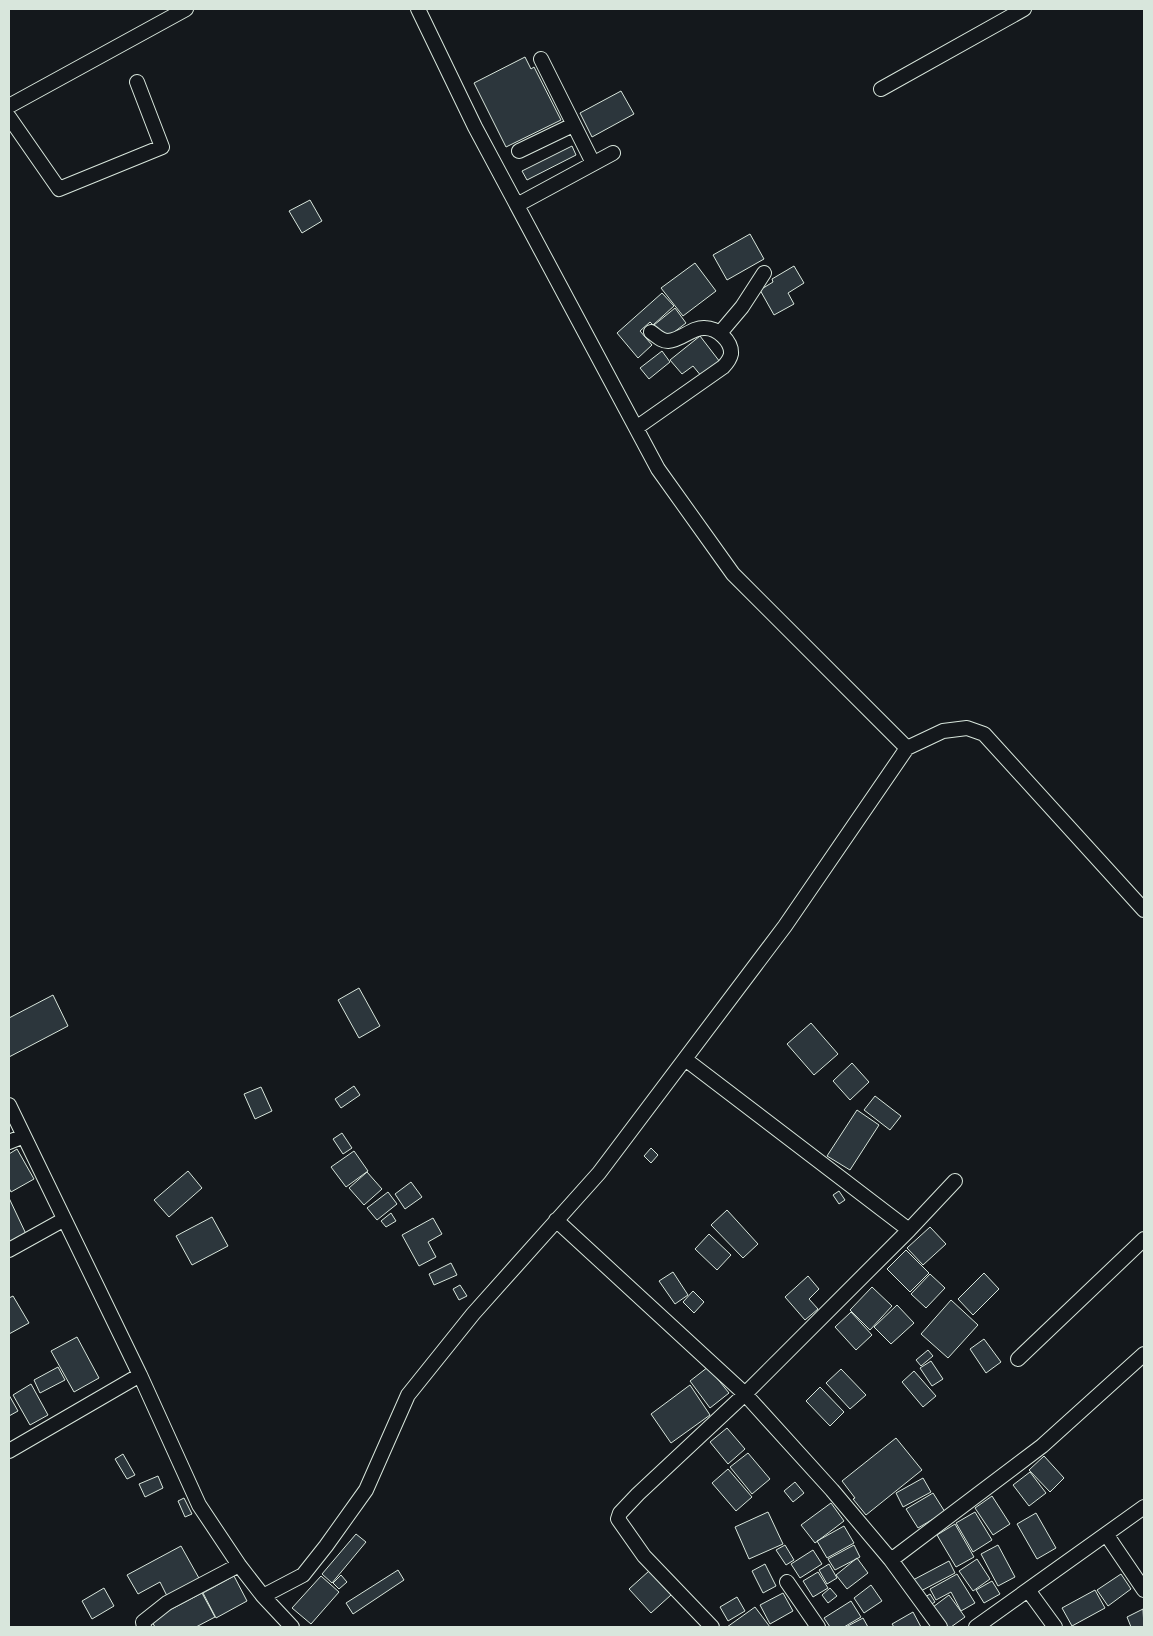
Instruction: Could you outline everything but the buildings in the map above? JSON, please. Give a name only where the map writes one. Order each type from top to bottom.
[{"type":"street","points":[[9,106],[186,9]]},
{"type":"street","points":[[418,9],[475,127],[658,469],[732,574],[907,748]]},
{"type":"street","points":[[881,88],[1024,9]]},
{"type":"street","points":[[541,59],[593,163]]},
{"type":"street","points":[[9,117],[59,189],[162,147],[137,82]]},
{"type":"street","points":[[519,151],[574,125]]},
{"type":"street","points":[[517,205],[613,153]]},
{"type":"street","points":[[720,333],[746,302],[764,272]]},
{"type":"street","points":[[636,428],[723,368],[729,360],[731,352],[728,342],[720,333],[708,328],[699,328],[671,341],[663,341],[651,332]]},
{"type":"street","points":[[263,1596],[303,1575],[326,1546],[366,1490],[408,1395],[473,1314],[599,1173],[785,926],[907,748],[943,731],[966,728],[984,734],[1144,910]]},
{"type":"street","points":[[685,1059],[909,1230]]},
{"type":"street","points":[[9,1104],[63,1220],[140,1375],[199,1505],[239,1565],[263,1596],[292,1627]]},
{"type":"street","points":[[9,1142],[24,1136]]},
{"type":"street","points":[[712,1627],[644,1556],[618,1518],[620,1513],[745,1394],[909,1230],[955,1180]]},
{"type":"street","points":[[9,1250],[63,1220]]},
{"type":"street","points":[[556,1220],[745,1394],[832,1490],[891,1560],[940,1627]]},
{"type":"street","points":[[1018,1359],[1144,1239]]},
{"type":"street","points":[[891,1560],[1042,1446],[1144,1354]]},
{"type":"street","points":[[9,1451],[140,1375]]},
{"type":"street","points":[[976,1627],[1144,1507]]},
{"type":"street","points":[[1106,1534],[1144,1590]]},
{"type":"street","points":[[144,1627],[143,1622],[167,1603],[239,1565]]},
{"type":"street","points":[[787,1582],[818,1627]]},
{"type":"street","points":[[1028,1590],[1055,1627]]}]
